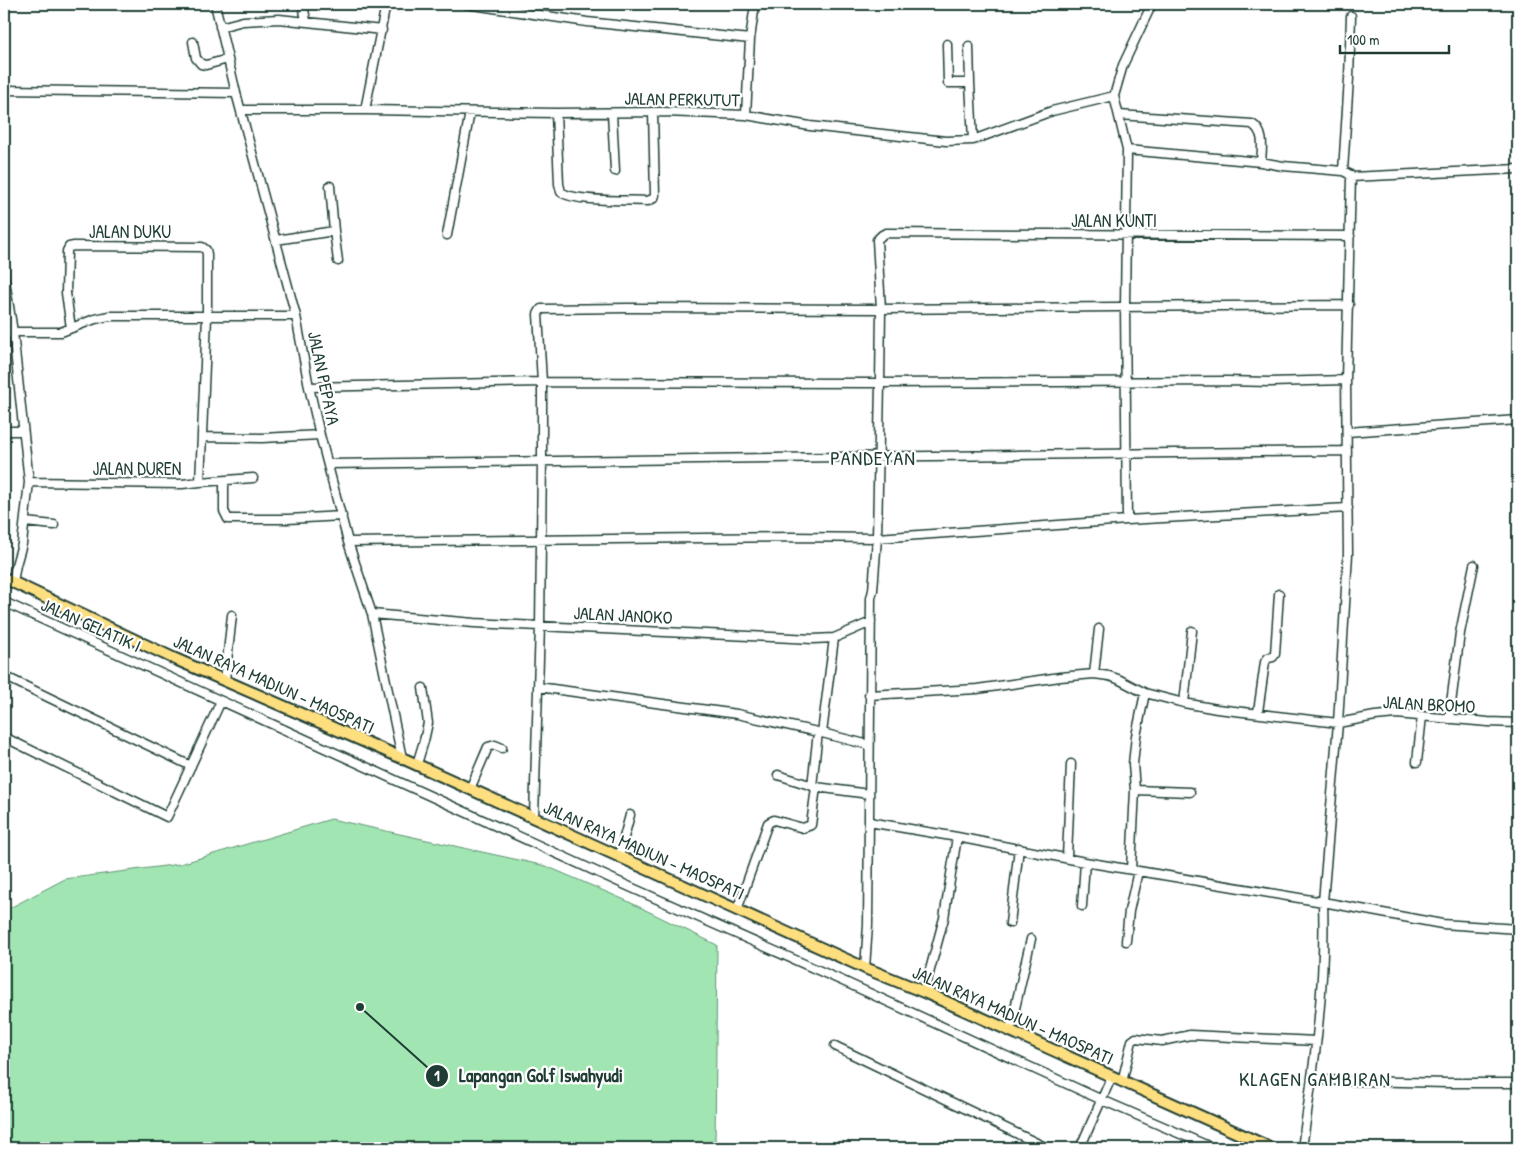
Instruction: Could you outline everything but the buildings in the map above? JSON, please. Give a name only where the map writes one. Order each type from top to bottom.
[{"type":"highway","name":"JALAN RAYA MADIUN - MAOSPATI","points":[[9,580],[173,658],[417,764],[865,968],[1010,1030],[1271,1148]]},
{"type":"street","name":"JALAN PEPAYA","points":[[215,4],[236,93],[296,316],[320,436],[348,542],[372,614],[402,758]]},
{"type":"street","points":[[303,4],[306,21]]},
{"type":"street","points":[[365,110],[386,4]]},
{"type":"street","points":[[466,4],[587,22],[750,39]]},
{"type":"street","points":[[746,115],[750,39],[755,4]]},
{"type":"street","points":[[1127,520],[1125,306],[1127,150],[1114,96],[1124,65],[1152,4]]},
{"type":"street","points":[[1343,171],[1351,16]]},
{"type":"street","points":[[220,27],[243,20],[279,19],[382,30]]},
{"type":"street","points":[[193,42],[196,58],[201,64],[206,65],[228,59]]},
{"type":"street","points":[[946,44],[948,83],[970,83]]},
{"type":"street","points":[[969,46],[973,140]]},
{"type":"street","points":[[4,90],[236,93]]},
{"type":"street","name":"JALAN PERKUTUT","points":[[241,110],[365,110],[556,114],[652,112],[746,115],[810,126],[936,140],[973,140],[1052,111],[1114,96]]},
{"type":"street","points":[[447,235],[470,112]]},
{"type":"street","points":[[556,114],[561,192],[569,196],[584,198],[648,201],[654,198],[655,195],[652,112]]},
{"type":"street","points":[[612,113],[614,171]]},
{"type":"street","points":[[1119,115],[1252,124],[1257,128],[1262,137],[1261,162]]},
{"type":"street","points":[[1127,150],[1343,171],[1349,174],[1351,178],[1346,380],[1348,554],[1338,723],[1323,902],[1322,975],[1312,1080],[1302,1148]]},
{"type":"street","points":[[1351,178],[1518,169]]},
{"type":"street","points":[[330,186],[338,261]]},
{"type":"street","points":[[4,205],[4,274],[13,332],[29,482],[22,544],[9,580]]},
{"type":"street","points":[[276,240],[334,231]]},
{"type":"street","name":"JALAN KUNTI","points":[[881,309],[878,240],[879,237],[886,233],[1350,236]]},
{"type":"street","name":"JALAN DUKU","points":[[71,328],[66,293],[67,251],[69,247],[74,246],[204,248],[207,254],[207,317]]},
{"type":"street","points":[[534,817],[540,626],[542,382],[538,314],[541,309],[881,309],[1348,305]]},
{"type":"street","points":[[865,968],[868,925],[870,622],[877,538],[881,309]]},
{"type":"street","points":[[4,332],[61,332],[102,316],[296,316]]},
{"type":"street","name":"JALAN DUREN","points":[[29,482],[182,484],[200,482],[207,317]]},
{"type":"street","points":[[309,387],[542,382],[1228,380],[1270,382],[1346,380]]},
{"type":"street","points":[[1347,432],[1518,420]]},
{"type":"street","points":[[4,431],[23,431]]},
{"type":"street","points":[[202,437],[262,438],[320,436]]},
{"type":"street","points":[[328,464],[1347,451]]},
{"type":"street","points":[[200,482],[253,478]]},
{"type":"street","points":[[224,481],[224,511],[228,518],[288,519],[342,516]]},
{"type":"street","points":[[348,542],[791,537],[877,538],[1127,520],[1348,508]]},
{"type":"street","points":[[25,522],[54,525]]},
{"type":"street","points":[[1449,719],[1460,633],[1474,565]]},
{"type":"street","points":[[1258,712],[1264,662],[1275,654],[1279,594]]},
{"type":"street","name":"JALAN GELATIK I","points":[[4,602],[630,887],[845,982],[1198,1145],[1213,1148]]},
{"type":"street","name":"JALAN JANOKO","points":[[372,614],[474,623],[817,639],[834,638],[870,622]]},
{"type":"street","points":[[225,680],[232,615]]},
{"type":"street","points":[[1094,674],[1099,630]]},
{"type":"street","points":[[1184,702],[1192,631]]},
{"type":"street","points":[[737,910],[768,823],[774,820],[803,828],[811,825],[820,732],[834,638]]},
{"type":"street","name":"JALAN BROMO","points":[[870,695],[977,689],[1060,676],[1094,674],[1118,679],[1145,693],[1217,709],[1258,712],[1338,723],[1396,714],[1518,723]]},
{"type":"street","points":[[4,676],[190,766]]},
{"type":"street","points":[[538,687],[737,714],[870,745]]},
{"type":"street","points":[[417,764],[427,730],[423,688]]},
{"type":"street","points":[[1126,941],[1134,870],[1135,790],[1133,764],[1136,736],[1145,693]]},
{"type":"street","points":[[4,737],[167,817],[221,701]]},
{"type":"street","points":[[1417,762],[1422,716]]},
{"type":"street","points":[[470,788],[488,747],[495,745],[502,748]]},
{"type":"street","points":[[1067,857],[1071,764]]},
{"type":"street","points":[[778,775],[814,787],[869,794]]},
{"type":"street","points":[[1135,790],[1190,792]]},
{"type":"street","points":[[619,856],[630,815]]},
{"type":"street","points":[[869,822],[1019,848],[1084,862],[1442,924],[1518,929]]},
{"type":"street","points":[[924,992],[944,918],[957,837]]},
{"type":"street","points":[[1010,923],[1019,848]]},
{"type":"street","points":[[1082,906],[1084,862]]},
{"type":"street","points":[[1010,1030],[1032,939]]},
{"type":"street","points":[[1122,1082],[1132,1041],[1136,1038],[1162,1041],[1190,1035],[1316,1040]]},
{"type":"street","points":[[835,1046],[1047,1148]]},
{"type":"street","points":[[1080,1148],[1112,1076]]},
{"type":"street","points":[[1312,1080],[1518,1083]]},
{"type":"green space","points":[[331,819],[546,866],[625,900],[717,945],[715,1148],[4,1148],[4,1082],[8,1070],[4,1070],[4,911],[65,879],[180,864]]},
{"type":"place","name":"Lapangan Golf Iswahyudi","points":[[360,1007]]},
{"type":"district","name":"PANDEYAN","points":[[873,457]]},
{"type":"district","name":"KLAGEN GAMBIRAN","points":[[1315,1078]]}]
